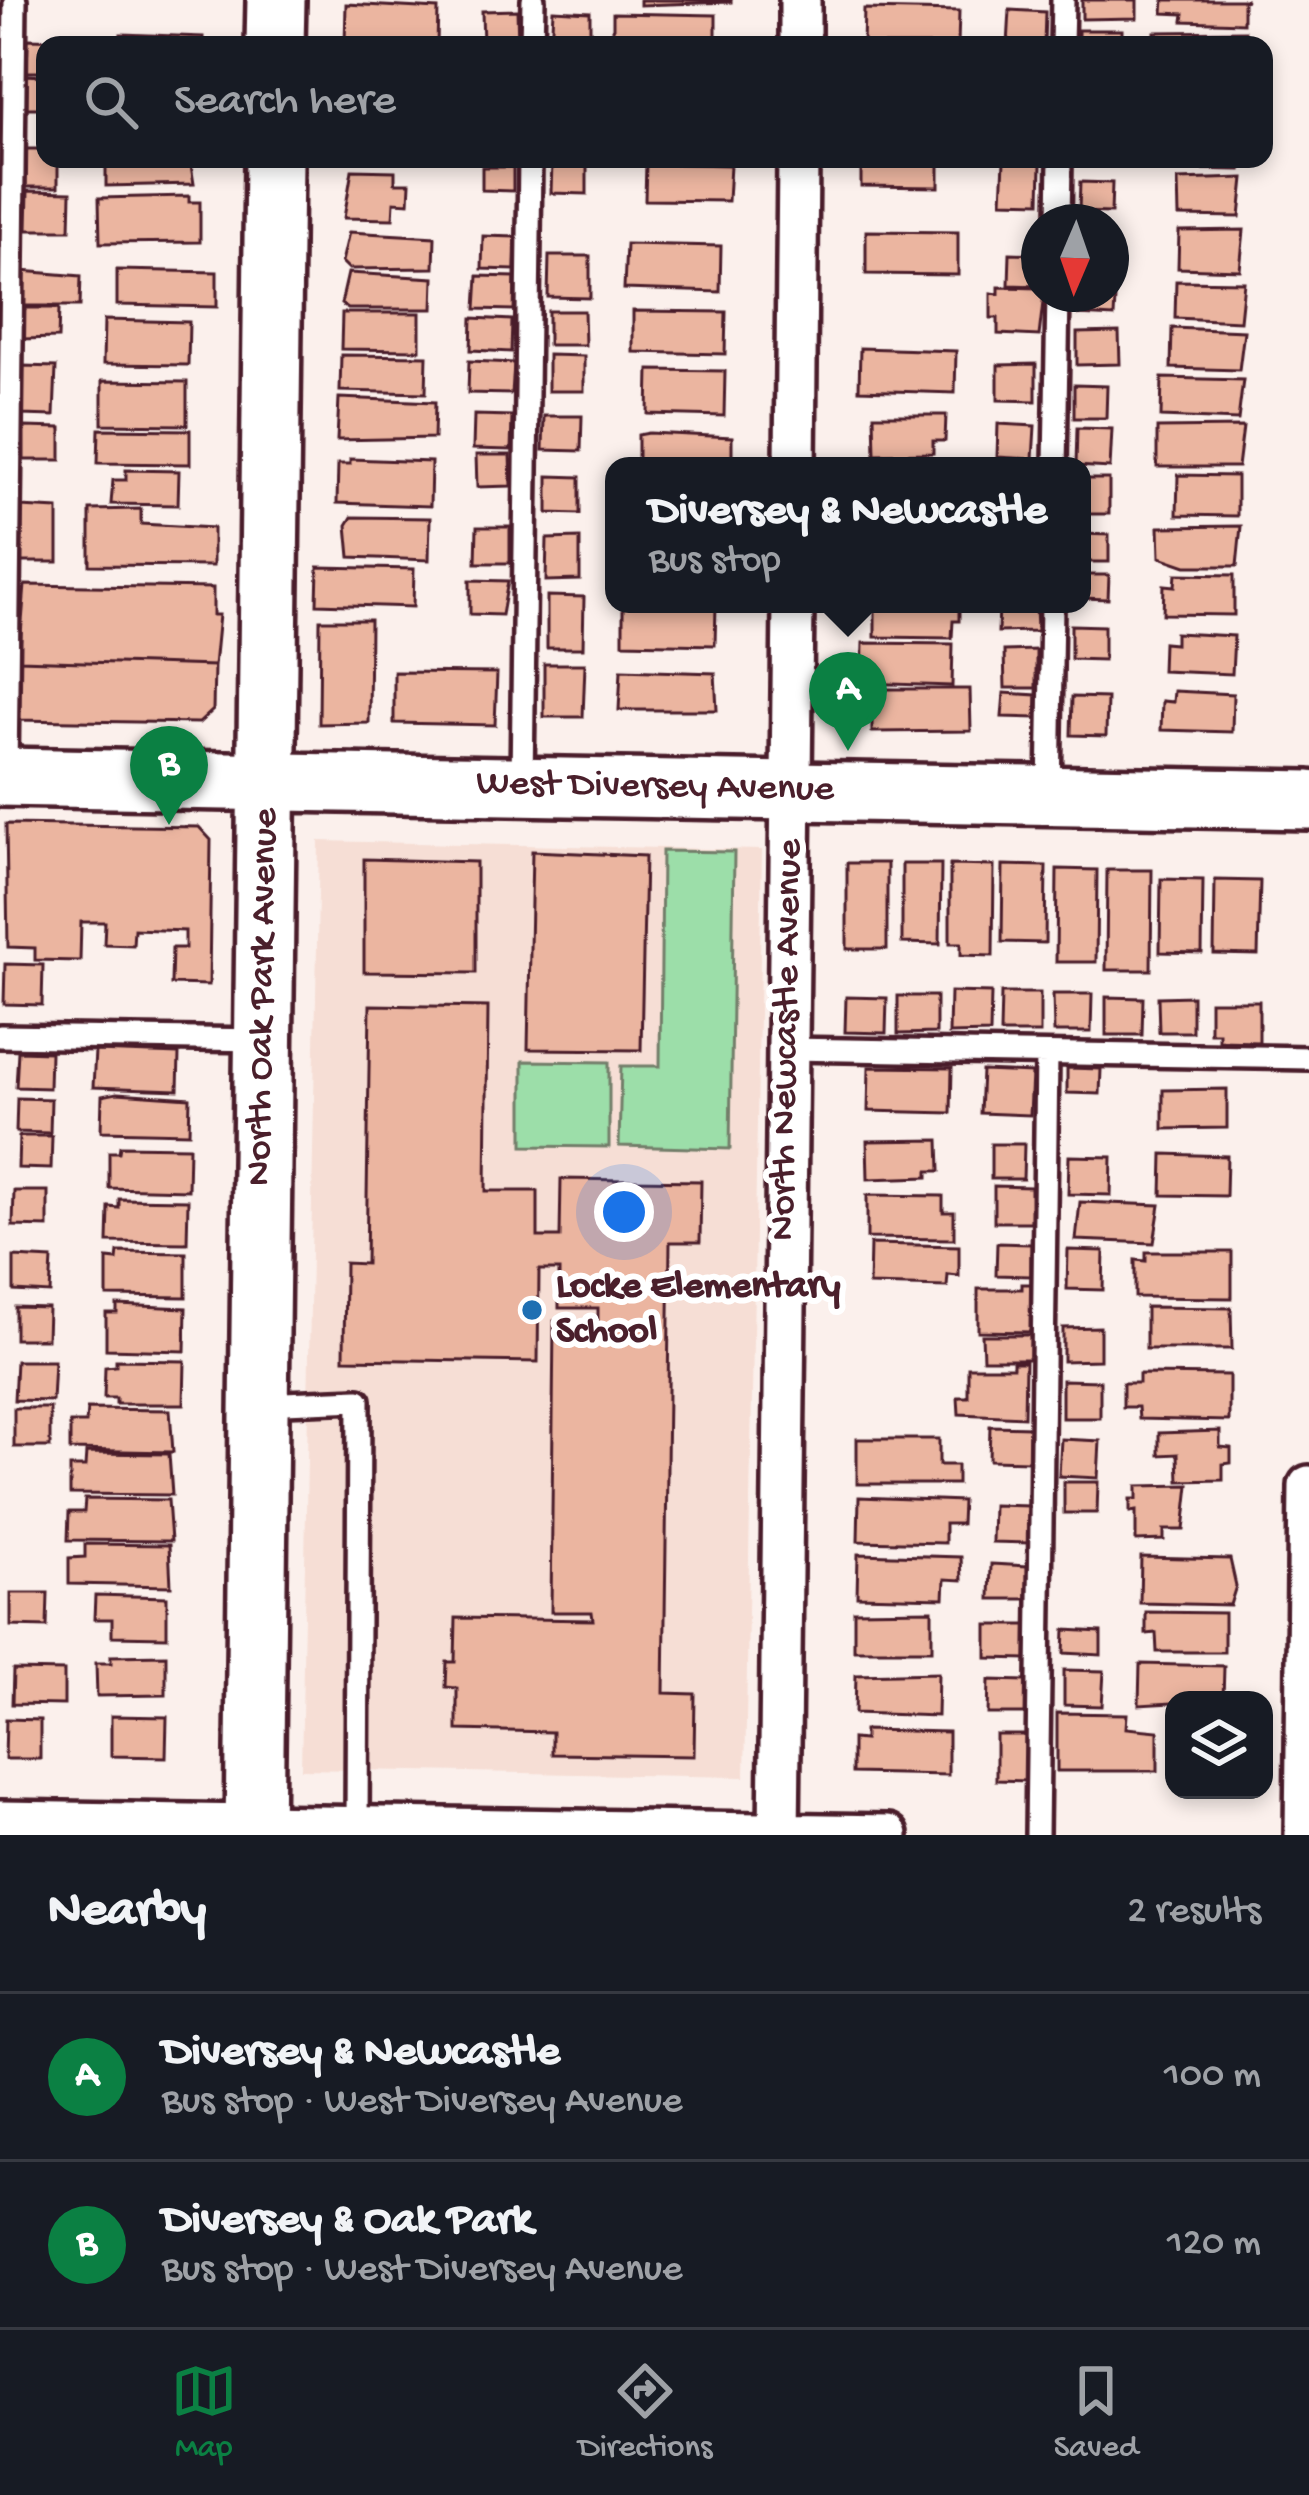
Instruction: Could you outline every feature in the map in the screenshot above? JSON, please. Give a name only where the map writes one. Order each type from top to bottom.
[{"type":"street","points":[[275,36],[276,0]]},
{"type":"street","points":[[800,0],[800,36]]},
{"type":"street","name":"North Oak Park Avenue","points":[[254,1830],[274,168]]},
{"type":"street","points":[[795,457],[798,168]]},
{"type":"street","name":"North Newcastle Avenue","points":[[779,1834],[793,613]]},
{"type":"street","name":"West Diversey Avenue","points":[[3,777],[1309,800]]},
{"type":"street","points":[[1305,1835],[1309,1486]]},
{"type":"street","points":[[0,1821],[254,1830],[357,1827],[888,1835]]},
{"type":"lane","points":[[3,777],[15,0]]},
{"type":"lane","points":[[532,0],[532,36]]},
{"type":"lane","points":[[1062,36],[1063,0]]},
{"type":"lane","points":[[522,786],[530,168]]},
{"type":"lane","points":[[1059,204],[1060,168]]},
{"type":"lane","points":[[1054,457],[1058,312]]},
{"type":"lane","points":[[1048,796],[1052,613]]},
{"type":"lane","points":[[0,1036],[263,1040]]},
{"type":"lane","points":[[788,1049],[1309,1058]]},
{"type":"lane","points":[[1037,1835],[1047,1054]]},
{"type":"lane","points":[[259,1404],[359,1400],[357,1827]]},
{"type":"shaded area","name":"Locke Elementary School","points":[[319,841],[762,850],[745,1777],[301,1769]]},
{"type":"green space","points":[[662,851],[734,852],[730,1149],[619,1146],[621,1066],[660,1066]]},
{"type":"green space","points":[[523,1061],[609,1062],[609,1147],[523,1146]]},
{"type":"building","points":[[640,0],[731,0],[731,2],[640,5]]},
{"type":"building","points":[[1082,0],[1137,0],[1137,18],[1082,19]]},
{"type":"building","points":[[1164,0],[1247,0],[1243,1],[1243,23],[1183,21],[1184,14],[1163,13]]},
{"type":"building","points":[[346,4],[438,9],[437,36],[345,36]]},
{"type":"building","points":[[864,9],[959,11],[958,36],[863,36]]},
{"type":"building","points":[[517,10],[518,36],[483,36],[482,11]]},
{"type":"building","points":[[553,10],[590,12],[590,36],[552,36]]},
{"type":"building","points":[[1010,10],[1045,12],[1044,36],[1009,36]]},
{"type":"building","points":[[613,13],[716,15],[716,36],[613,36]]},
{"type":"building","points":[[1078,30],[1122,30],[1122,36],[1078,36]]},
{"type":"building","points":[[1245,31],[1245,36],[1155,36],[1155,32]]},
{"type":"building","points":[[28,39],[36,39],[36,72],[27,72]]},
{"type":"building","points":[[23,75],[36,76],[36,108],[23,108]]},
{"type":"building","points":[[25,149],[36,149],[36,168],[58,168],[58,187],[25,187]]},
{"type":"building","points":[[106,168],[191,168],[194,184],[106,186]]},
{"type":"building","points":[[482,168],[513,168],[513,191],[482,190]]},
{"type":"building","points":[[552,168],[587,168],[587,194],[551,193]]},
{"type":"building","points":[[646,168],[730,168],[728,201],[645,200]]},
{"type":"building","points":[[861,168],[939,168],[939,187],[861,186]]},
{"type":"building","points":[[1004,168],[1041,168],[1040,202],[1002,201]]},
{"type":"building","points":[[352,170],[395,171],[395,183],[410,183],[409,203],[394,202],[393,219],[344,218]]},
{"type":"building","points":[[1244,178],[1240,217],[1179,216],[1178,180]]},
{"type":"building","points":[[1080,182],[1112,183],[1111,204],[1079,204]]},
{"type":"building","points":[[28,191],[71,192],[70,230],[27,230]]},
{"type":"building","points":[[189,196],[189,202],[200,202],[200,242],[100,243],[99,198]]},
{"type":"building","points":[[1244,230],[1240,270],[1178,268],[1179,231]]},
{"type":"building","points":[[866,231],[958,232],[958,275],[866,274]]},
{"type":"building","points":[[349,232],[435,237],[434,268],[349,269],[342,262]]},
{"type":"building","points":[[483,236],[516,237],[515,270],[482,269]]},
{"type":"building","points":[[626,244],[721,246],[720,292],[624,289]]},
{"type":"building","points":[[1010,253],[1021,253],[1021,285],[1009,285]]},
{"type":"building","points":[[549,256],[590,256],[590,298],[548,297]]},
{"type":"building","points":[[117,270],[217,272],[217,307],[117,305]]},
{"type":"building","points":[[21,271],[81,276],[80,306],[20,306]]},
{"type":"building","points":[[348,273],[434,278],[433,309],[348,309],[341,304]]},
{"type":"building","points":[[478,276],[515,277],[514,310],[476,309]]},
{"type":"building","points":[[1176,281],[1244,282],[1240,321],[1175,318]]},
{"type":"building","points":[[999,287],[1021,288],[1021,312],[1042,312],[1039,336],[998,334],[998,318],[991,318],[991,293],[999,294]]},
{"type":"building","points":[[20,308],[59,308],[58,338],[21,339]]},
{"type":"building","points":[[548,311],[584,311],[585,345],[548,345]]},
{"type":"building","points":[[633,311],[726,312],[725,354],[633,352]]},
{"type":"building","points":[[1079,312],[1114,312],[1114,317]]},
{"type":"building","points":[[342,313],[420,313],[420,350],[341,349]]},
{"type":"building","points":[[472,318],[512,320],[511,352],[471,350]]},
{"type":"building","points":[[104,320],[189,322],[188,365],[103,364]]},
{"type":"building","points":[[1172,328],[1244,331],[1239,370],[1171,368]]},
{"type":"building","points":[[1119,332],[1120,364],[1077,365],[1077,333]]},
{"type":"building","points":[[860,348],[956,351],[955,393],[859,390]]},
{"type":"building","points":[[341,355],[427,356],[426,393],[340,391]]},
{"type":"building","points":[[548,355],[584,356],[584,391],[548,391]]},
{"type":"building","points":[[469,361],[514,363],[512,394],[468,393]]},
{"type":"building","points":[[1036,364],[1036,401],[998,400],[998,365]]},
{"type":"building","points":[[22,366],[56,367],[54,416],[21,415]]},
{"type":"building","points":[[649,370],[725,371],[724,416],[648,414]]},
{"type":"building","points":[[1162,378],[1243,380],[1238,420],[1161,417]]},
{"type":"building","points":[[102,381],[187,382],[187,425],[102,424]]},
{"type":"building","points":[[1074,385],[1107,386],[1106,418],[1074,418]]},
{"type":"building","points":[[339,398],[435,402],[434,438],[337,440]]},
{"type":"building","points":[[474,415],[512,416],[511,450],[473,449]]},
{"type":"building","points":[[874,415],[946,415],[945,441],[933,441],[933,453],[875,454]]},
{"type":"building","points":[[544,416],[582,416],[581,451],[543,450]]},
{"type":"building","points":[[998,424],[1035,426],[1033,457],[997,457]]},
{"type":"building","points":[[24,427],[61,428],[61,460],[24,460]]},
{"type":"building","points":[[1243,427],[1238,467],[1157,467],[1157,428]]},
{"type":"building","points":[[1077,428],[1112,429],[1110,468],[1091,467],[1091,457],[1076,457]]},
{"type":"building","points":[[99,429],[190,430],[190,464],[98,463]]},
{"type":"building","points":[[638,435],[732,437],[732,457],[638,457]]},
{"type":"building","points":[[476,455],[510,455],[511,486],[477,487]]},
{"type":"building","points":[[350,459],[431,462],[430,506],[337,503],[338,464],[350,464]]},
{"type":"building","points":[[126,470],[179,471],[178,505],[111,504],[113,480],[126,480]]},
{"type":"building","points":[[1178,475],[1237,476],[1237,516],[1177,515]]},
{"type":"building","points":[[548,476],[580,477],[580,514],[548,513]]},
{"type":"building","points":[[1091,479],[1109,479],[1109,514],[1091,514]]},
{"type":"building","points":[[20,507],[58,509],[58,562],[19,562]]},
{"type":"building","points":[[141,509],[141,524],[213,528],[213,566],[90,565],[90,510]]},
{"type":"building","points":[[352,517],[430,518],[429,560],[350,557],[347,525]]},
{"type":"building","points":[[1241,526],[1237,566],[1186,566],[1160,557],[1159,527]]},
{"type":"building","points":[[477,527],[510,527],[510,563],[476,563]]},
{"type":"building","points":[[1091,534],[1109,535],[1109,562],[1091,562]]},
{"type":"building","points":[[580,538],[580,580],[546,581],[547,539]]},
{"type":"building","points":[[318,567],[414,569],[413,607],[317,604]]},
{"type":"building","points":[[1176,574],[1234,575],[1234,615],[1163,614],[1164,585],[1175,586]]},
{"type":"building","points":[[1091,575],[1109,575],[1108,599],[1091,598]]},
{"type":"building","points":[[470,580],[508,581],[502,615],[470,614]]},
{"type":"building","points":[[25,585],[213,588],[213,615],[219,615],[214,666],[19,660]]},
{"type":"building","points":[[547,596],[584,597],[583,648],[547,648]]},
{"type":"building","points":[[623,613],[716,613],[715,645],[623,643]]},
{"type":"building","points":[[875,613],[959,613],[959,621],[953,621],[952,638],[875,637]]},
{"type":"building","points":[[999,613],[1036,613],[1037,631],[998,632]]},
{"type":"building","points":[[320,620],[370,620],[369,723],[319,724]]},
{"type":"building","points":[[1071,625],[1104,626],[1104,660],[1071,659]]},
{"type":"building","points":[[1175,633],[1234,636],[1232,674],[1162,671],[1163,643],[1175,644]]},
{"type":"building","points":[[863,643],[953,644],[952,686],[862,683]]},
{"type":"building","points":[[1036,650],[1036,688],[1005,688],[1004,651]]},
{"type":"building","points":[[19,660],[214,666],[213,710],[199,723],[15,720]]},
{"type":"building","points":[[544,664],[585,664],[583,717],[544,717]]},
{"type":"building","points":[[621,670],[715,673],[717,710],[619,710]]},
{"type":"building","points":[[394,672],[497,673],[495,725],[394,723]]},
{"type":"building","points":[[872,689],[970,689],[971,731],[872,732]]},
{"type":"building","points":[[1174,691],[1233,694],[1232,732],[1161,730],[1162,701],[1173,702]]},
{"type":"building","points":[[1004,693],[1037,695],[1036,718],[1002,717]]},
{"type":"building","points":[[1072,697],[1107,698],[1106,736],[1071,735]]},
{"type":"building","points":[[6,824],[199,827],[211,840],[209,985],[171,984],[172,948],[185,948],[185,931],[134,929],[133,945],[104,944],[105,922],[81,922],[80,961],[35,960],[35,948],[8,947]]},
{"type":"building","points":[[532,851],[645,856],[641,1050],[528,1049]]},
{"type":"building","points":[[364,859],[476,862],[476,973],[364,972]]},
{"type":"building","points":[[847,863],[887,863],[887,949],[847,949]]},
{"type":"building","points":[[902,864],[941,864],[940,944],[902,943]]},
{"type":"building","points":[[950,865],[994,866],[993,956],[961,955],[961,943],[950,943]]},
{"type":"building","points":[[1003,865],[1046,866],[1045,943],[1002,942]]},
{"type":"building","points":[[1057,869],[1097,870],[1096,962],[1056,962]]},
{"type":"building","points":[[1107,870],[1152,870],[1151,970],[1106,970]]},
{"type":"building","points":[[1161,879],[1203,880],[1202,953],[1160,952]]},
{"type":"building","points":[[1215,880],[1260,881],[1258,955],[1214,954]]},
{"type":"building","points":[[5,964],[43,965],[42,1005],[4,1004]]},
{"type":"building","points":[[950,992],[991,993],[990,1033],[949,1034]]},
{"type":"building","points":[[1001,993],[1040,993],[1040,1033],[1000,1033]]},
{"type":"building","points":[[1053,994],[1092,994],[1091,1032],[1054,1032]]},
{"type":"building","points":[[898,996],[936,996],[936,1033],[898,1034]]},
{"type":"building","points":[[1192,996],[1192,1032],[1159,1032],[1158,997]]},
{"type":"building","points":[[846,997],[887,998],[886,1033],[845,1032]]},
{"type":"building","points":[[1106,997],[1143,998],[1142,1035],[1106,1035]]},
{"type":"building","points":[[1210,1001],[1259,1001],[1259,1042],[1219,1041],[1219,1033],[1210,1033]]},
{"type":"building","name":"Locke Elementary School","points":[[370,1005],[488,1007],[486,1191],[538,1191],[538,1237],[560,1237],[561,1179],[701,1181],[700,1242],[670,1242],[664,1693],[695,1694],[694,1756],[552,1754],[552,1732],[457,1730],[457,1688],[446,1687],[447,1662],[455,1662],[456,1618],[593,1620],[592,1612],[551,1612],[554,1321],[598,1322],[598,1308],[559,1308],[559,1270],[539,1270],[538,1362],[344,1359],[345,1263],[366,1264]]},
{"type":"building","points":[[18,1051],[50,1052],[49,1088],[16,1087]]},
{"type":"building","points":[[95,1051],[179,1054],[178,1090],[93,1087]]},
{"type":"building","points":[[869,1067],[952,1068],[951,1113],[868,1111]]},
{"type":"building","points":[[1067,1068],[1101,1069],[1100,1094],[1067,1093]]},
{"type":"building","points":[[982,1071],[1032,1073],[1030,1115],[980,1113]]},
{"type":"building","points":[[1227,1089],[1227,1128],[1163,1129],[1163,1090]]},
{"type":"building","points":[[102,1096],[190,1098],[189,1133],[101,1131]]},
{"type":"building","points":[[17,1098],[51,1099],[50,1133],[16,1132]]},
{"type":"building","points":[[19,1136],[52,1136],[51,1169],[18,1168]]},
{"type":"building","points":[[939,1140],[940,1171],[928,1171],[928,1177],[868,1179],[867,1141]]},
{"type":"building","points":[[991,1144],[1024,1144],[1023,1179],[991,1179]]},
{"type":"building","points":[[120,1146],[189,1147],[188,1190],[109,1188],[109,1152],[119,1152]]},
{"type":"building","points":[[1163,1154],[1227,1156],[1226,1196],[1162,1195]]},
{"type":"building","points":[[1069,1156],[1112,1157],[1111,1195],[1068,1194]]},
{"type":"building","points":[[994,1186],[1031,1187],[1031,1222],[994,1222]]},
{"type":"building","points":[[14,1191],[48,1191],[48,1227],[13,1226]]},
{"type":"building","points":[[867,1195],[943,1196],[943,1212],[954,1212],[954,1239],[867,1238]]},
{"type":"building","points":[[119,1199],[188,1200],[187,1243],[108,1242],[109,1207],[119,1208]]},
{"type":"building","points":[[1080,1202],[1160,1205],[1154,1243],[1076,1240]]},
{"type":"building","points":[[997,1243],[1031,1244],[1031,1276],[996,1275]]},
{"type":"building","points":[[870,1244],[959,1246],[959,1276],[948,1275],[947,1287],[869,1285]]},
{"type":"building","points":[[1068,1250],[1104,1251],[1103,1290],[1067,1289]]},
{"type":"building","points":[[118,1252],[186,1253],[186,1297],[107,1296],[107,1259],[117,1260]]},
{"type":"building","points":[[1146,1252],[1232,1252],[1232,1298],[1135,1297],[1135,1260],[1146,1261]]},
{"type":"building","points":[[14,1257],[52,1259],[50,1293],[14,1291]]},
{"type":"building","points":[[1022,1284],[1035,1284],[1034,1332],[978,1331],[978,1289],[1022,1289]]},
{"type":"building","points":[[117,1305],[186,1308],[185,1351],[106,1349],[106,1313],[117,1313]]},
{"type":"building","points":[[15,1307],[48,1308],[47,1339],[15,1339]]},
{"type":"building","points":[[1146,1307],[1231,1308],[1232,1349],[1146,1349]]},
{"type":"building","points":[[1100,1327],[1100,1360],[1063,1361],[1063,1328]]},
{"type":"building","points":[[982,1335],[1031,1335],[1031,1359],[983,1359]]},
{"type":"building","points":[[116,1360],[185,1361],[184,1404],[116,1404],[116,1398],[104,1398],[105,1367],[116,1366]]},
{"type":"building","points":[[16,1361],[54,1361],[52,1401],[14,1400]]},
{"type":"building","points":[[1013,1362],[1025,1362],[1024,1417],[959,1414],[958,1397],[968,1397],[968,1367],[1013,1367]]},
{"type":"building","points":[[1139,1374],[1229,1375],[1229,1421],[1139,1419],[1138,1407],[1123,1407],[1123,1383],[1139,1383]]},
{"type":"building","points":[[1062,1380],[1100,1381],[1100,1418],[1062,1418]]},
{"type":"building","points":[[14,1408],[50,1408],[50,1447],[14,1447]]},
{"type":"building","points":[[87,1409],[170,1410],[173,1452],[70,1450],[70,1423],[86,1423]]},
{"type":"building","points":[[990,1426],[1030,1427],[1029,1461],[989,1460]]},
{"type":"building","points":[[1220,1431],[1220,1447],[1231,1448],[1231,1463],[1223,1464],[1223,1480],[1179,1481],[1178,1454],[1159,1455],[1159,1433]]},
{"type":"building","points":[[857,1439],[939,1439],[939,1465],[957,1465],[957,1484],[857,1484]]},
{"type":"building","points":[[1061,1439],[1100,1441],[1098,1478],[1059,1476]]},
{"type":"building","points":[[86,1453],[169,1454],[172,1495],[70,1494],[70,1467],[85,1467]]},
{"type":"building","points":[[1064,1482],[1098,1482],[1097,1513],[1064,1513]]},
{"type":"building","points":[[1189,1485],[1184,1530],[1164,1530],[1164,1540],[1136,1541],[1136,1511],[1130,1512],[1130,1499],[1137,1499],[1137,1486]]},
{"type":"building","points":[[859,1497],[962,1501],[961,1524],[945,1524],[945,1543],[858,1541]]},
{"type":"building","points":[[85,1499],[168,1500],[171,1541],[68,1540],[69,1512],[84,1512]]},
{"type":"building","points":[[993,1505],[1029,1506],[1029,1543],[992,1542]]},
{"type":"building","points":[[85,1544],[169,1545],[171,1586],[69,1584],[69,1558],[85,1557]]},
{"type":"building","points":[[858,1554],[961,1557],[962,1580],[945,1579],[944,1598],[857,1596]]},
{"type":"building","points":[[1141,1557],[1230,1559],[1236,1586],[1230,1605],[1140,1603]]},
{"type":"building","points":[[991,1564],[1028,1566],[1027,1599],[990,1599]]},
{"type":"building","points":[[11,1593],[48,1593],[47,1627],[11,1626]]},
{"type":"building","points":[[95,1595],[167,1597],[167,1637],[112,1636],[112,1619],[94,1619]]},
{"type":"building","points":[[932,1610],[932,1650],[854,1650],[854,1611]]},
{"type":"building","points":[[1146,1612],[1224,1613],[1224,1652],[1157,1652],[1156,1633],[1146,1634]]},
{"type":"building","points":[[987,1625],[1028,1625],[1028,1659],[987,1658]]},
{"type":"building","points":[[1065,1630],[1101,1632],[1101,1655],[1064,1653]]},
{"type":"building","points":[[166,1655],[166,1695],[97,1696],[96,1663],[111,1663],[111,1656]]},
{"type":"building","points":[[1140,1664],[1224,1666],[1223,1691],[1165,1691],[1165,1703],[1139,1705]]},
{"type":"building","points":[[13,1670],[64,1671],[64,1705],[12,1704]]},
{"type":"building","points":[[1064,1670],[1104,1671],[1102,1706],[1064,1705]]},
{"type":"building","points":[[938,1673],[937,1716],[855,1713],[856,1675]]},
{"type":"building","points":[[989,1680],[1026,1681],[1026,1714],[988,1714]]},
{"type":"building","points":[[1057,1713],[1127,1714],[1126,1728],[1158,1731],[1158,1771],[1057,1771]]},
{"type":"building","points":[[111,1716],[167,1717],[166,1757],[111,1756]]},
{"type":"building","points":[[6,1719],[40,1720],[40,1759],[5,1759]]},
{"type":"building","points":[[864,1730],[948,1732],[948,1775],[852,1773],[852,1739],[864,1740]]},
{"type":"building","points":[[996,1735],[1028,1735],[1028,1781],[996,1780]]},
{"type":"place","name":"Diversey & Newcastle","points":[[848,751]]},
{"type":"place","name":"Diversey & Oak Park","points":[[169,825]]},
{"type":"place","name":"Locke Elementary School","points":[[532,1310]]}]
